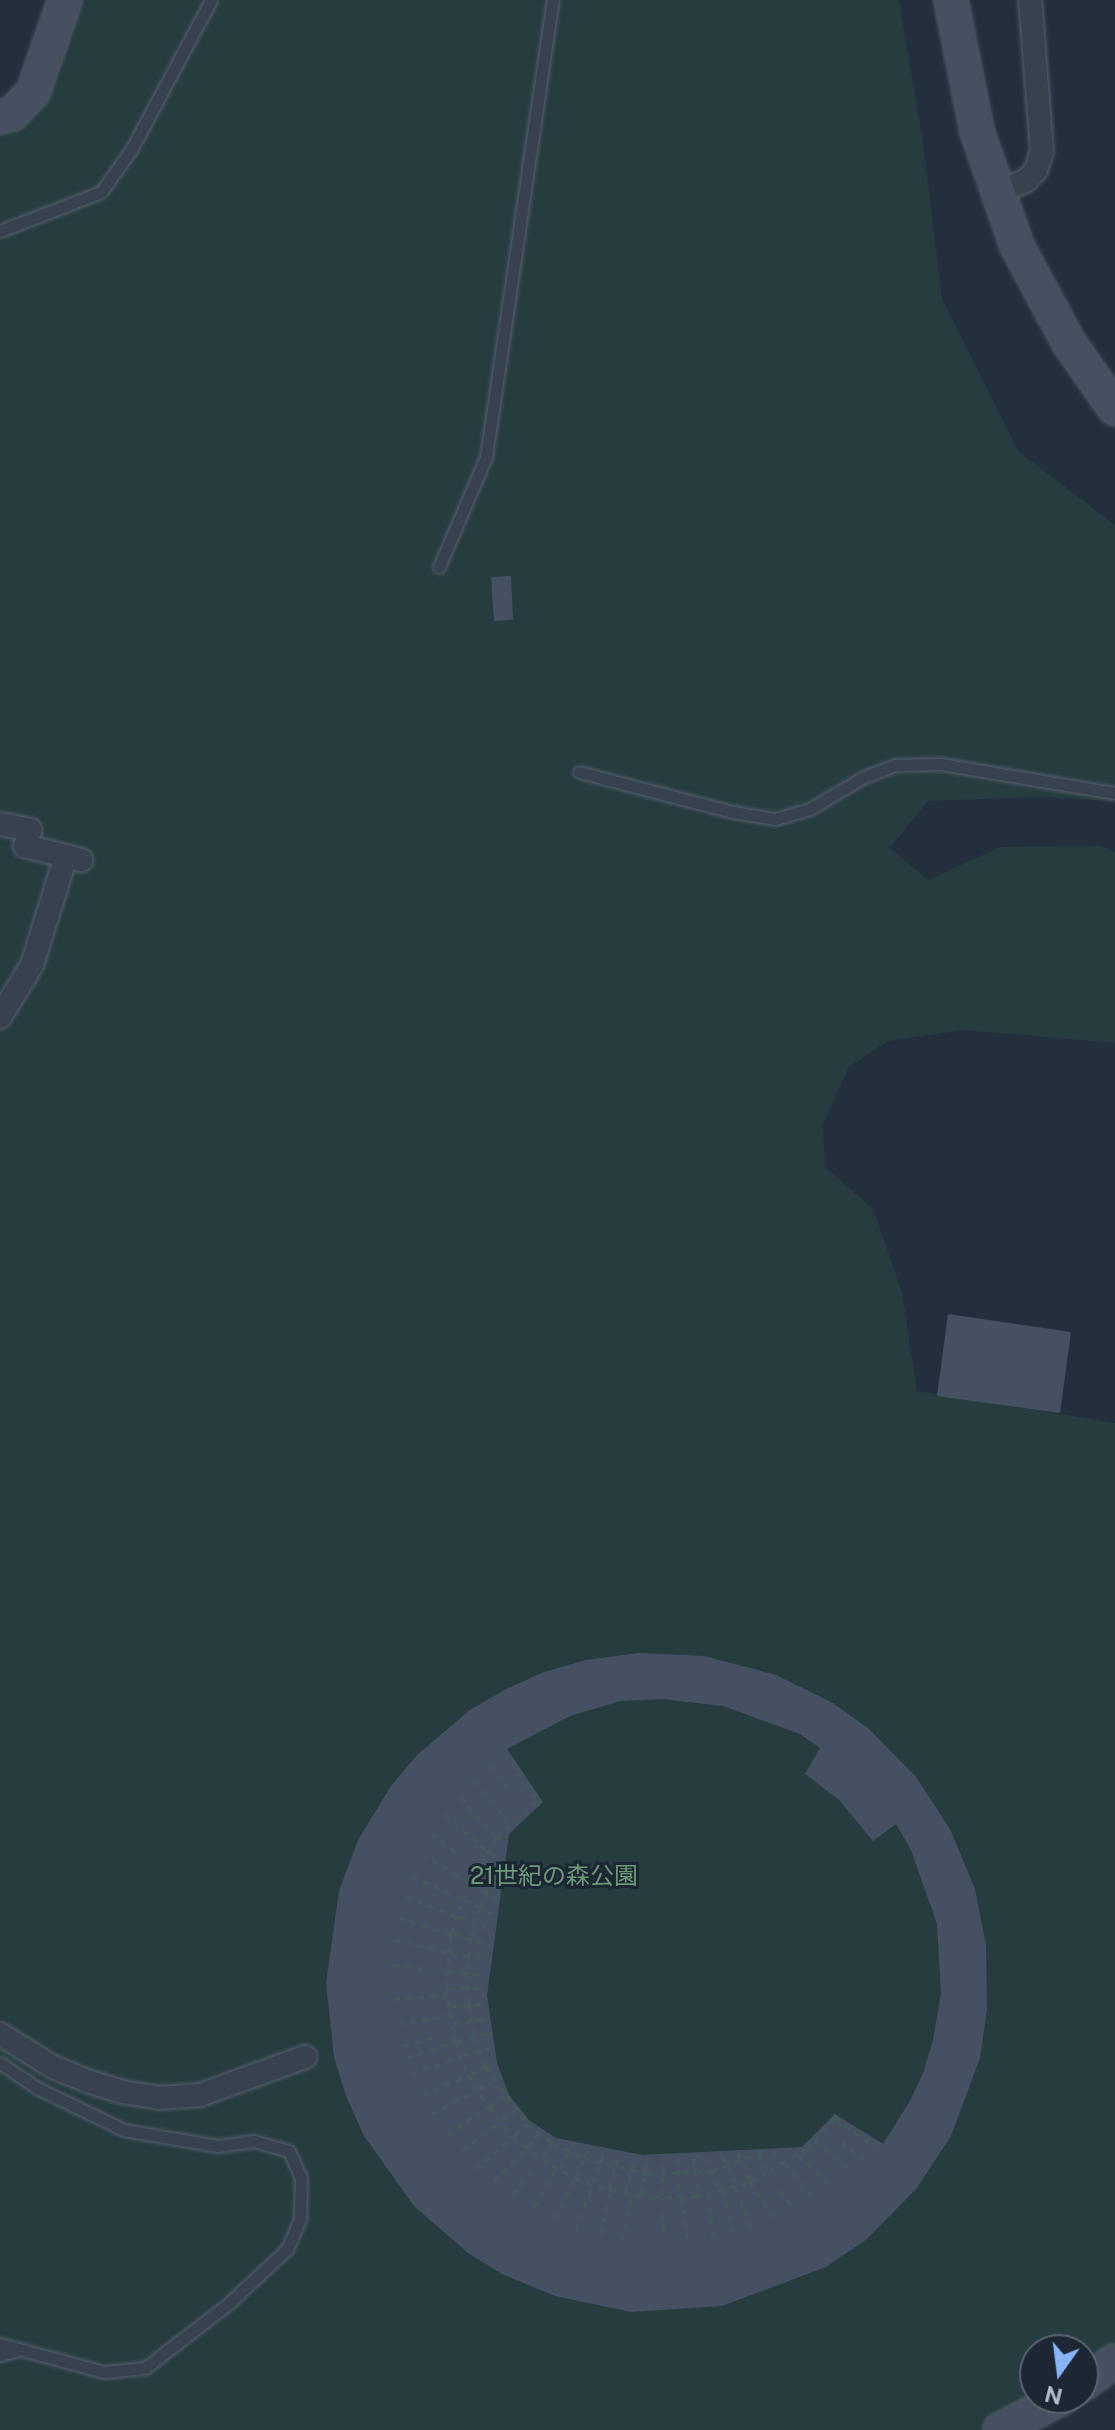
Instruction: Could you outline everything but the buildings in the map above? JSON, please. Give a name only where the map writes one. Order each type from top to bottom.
[{"type":"street","points":[[0,117],[12,114],[33,92],[65,0]]},
{"type":"street","points":[[951,0],[964,76],[997,192],[1039,293],[1115,409]]},
{"type":"street","points":[[997,192],[1026,181],[1036,170],[1042,151],[1030,39],[1030,0]]},
{"type":"street","points":[[0,824],[30,830],[25,846],[73,858],[32,965],[0,1017]]},
{"type":"street","points":[[0,2034],[53,2067],[87,2081],[123,2092],[159,2098],[200,2095],[305,2057]]},
{"type":"street","points":[[1000,2430],[1030,2414]]},
{"type":"lane","points":[[0,231],[101,192],[131,150],[211,0]]},
{"type":"lane","points":[[439,567],[486,457],[553,0]]},
{"type":"lane","points":[[579,772],[733,812],[775,819],[810,809],[864,777],[896,765],[941,764],[1115,793]]},
{"type":"lane","points":[[0,2063],[37,2088],[124,2130],[218,2146],[254,2141],[289,2151],[301,2178],[300,2219],[287,2249],[228,2304],[145,2368],[104,2372],[0,2344]]},
{"type":"lane","points":[[0,2355],[20,2350]]},
{"type":"path","points":[[505,1753],[536,1801],[497,1838],[470,1883],[452,1934],[446,1995],[456,2042],[470,2074],[489,2107],[514,2136],[575,2177],[632,2195],[681,2196],[724,2191],[798,2155],[835,2118],[876,2148]]},
{"type":"path","points":[[490,1765],[513,1793]]},
{"type":"path","points":[[474,1781],[510,1823]]},
{"type":"path","points":[[460,1797],[497,1838]]},
{"type":"path","points":[[445,1814],[501,1861]]},
{"type":"path","points":[[431,1834],[458,1853]]},
{"type":"path","points":[[422,1854],[498,1899]]},
{"type":"path","points":[[479,1870],[499,1883]]},
{"type":"path","points":[[500,1870],[475,1923],[468,1956],[467,1989],[474,2037],[486,2067],[527,2124],[553,2143],[584,2158],[645,2174],[679,2175],[712,2171],[764,2151]]},
{"type":"path","points":[[412,1876],[494,1914]]},
{"type":"path","points":[[406,1896],[492,1929]]},
{"type":"path","points":[[399,1918],[489,1945]]},
{"type":"path","points":[[394,1940],[485,1959]]},
{"type":"path","points":[[393,1965],[424,1969]]},
{"type":"path","points":[[449,1971],[484,1975]]},
{"type":"path","points":[[449,1989],[485,1988]]},
{"type":"path","points":[[394,1999],[446,1995]]},
{"type":"path","points":[[451,2006],[484,2004]]},
{"type":"path","points":[[398,2024],[449,2015]]},
{"type":"path","points":[[454,2024],[486,2018]]},
{"type":"path","points":[[407,2057],[489,2033]]},
{"type":"path","points":[[403,2046],[435,2037]]},
{"type":"path","points":[[412,2073],[491,2048]]},
{"type":"path","points":[[423,2095],[494,2063]]},
{"type":"path","points":[[432,2114],[494,2081]]},
{"type":"path","points":[[447,2135],[504,2096]]},
{"type":"path","points":[[462,2150],[515,2110]]},
{"type":"path","points":[[476,2169],[527,2124]]},
{"type":"path","points":[[494,2181],[540,2134]]},
{"type":"path","points":[[815,2141],[852,2172]]},
{"type":"path","points":[[842,2142],[864,2160]]},
{"type":"path","points":[[543,2157],[553,2143]]},
{"type":"path","points":[[534,2207],[573,2145]]},
{"type":"path","points":[[555,2218],[589,2149]]},
{"type":"path","points":[[773,2151],[815,2199]]},
{"type":"path","points":[[576,2230],[604,2152]]},
{"type":"path","points":[[738,2152],[750,2180],[775,2219]]},
{"type":"path","points":[[601,2234],[619,2153]]},
{"type":"path","points":[[758,2154],[767,2170]]},
{"type":"path","points":[[798,2155],[831,2187]]},
{"type":"path","points":[[722,2156],[752,2228]]},
{"type":"path","points":[[626,2192],[634,2157]]},
{"type":"path","points":[[642,2194],[648,2157]]},
{"type":"path","points":[[708,2157],[717,2189]]},
{"type":"path","points":[[662,2195],[663,2158]]},
{"type":"path","points":[[678,2158],[687,2238]]},
{"type":"path","points":[[693,2158],[698,2193]]},
{"type":"path","points":[[513,2195],[534,2167]]},
{"type":"path","points":[[780,2190],[796,2211]]},
{"type":"path","points":[[724,2191],[733,2232]]},
{"type":"path","points":[[708,2194],[713,2237]]},
{"type":"path","points":[[622,2240],[632,2195]]},
{"type":"path","points":[[663,2213],[664,2239]]},
{"type":"green space","name":"21世紀の森公園","points":[[65,0],[899,0],[923,141],[942,299],[1018,451],[1115,525],[1115,801],[1036,797],[928,801],[890,848],[928,880],[1000,847],[1100,846],[1115,852],[1115,1043],[964,1030],[888,1041],[849,1067],[823,1124],[825,1167],[873,1209],[902,1292],[917,1391],[1115,1423],[1115,2361],[1099,2372],[1099,2334],[1019,2334],[1019,2413],[1000,2430],[0,2430],[0,117],[12,114]]}]
